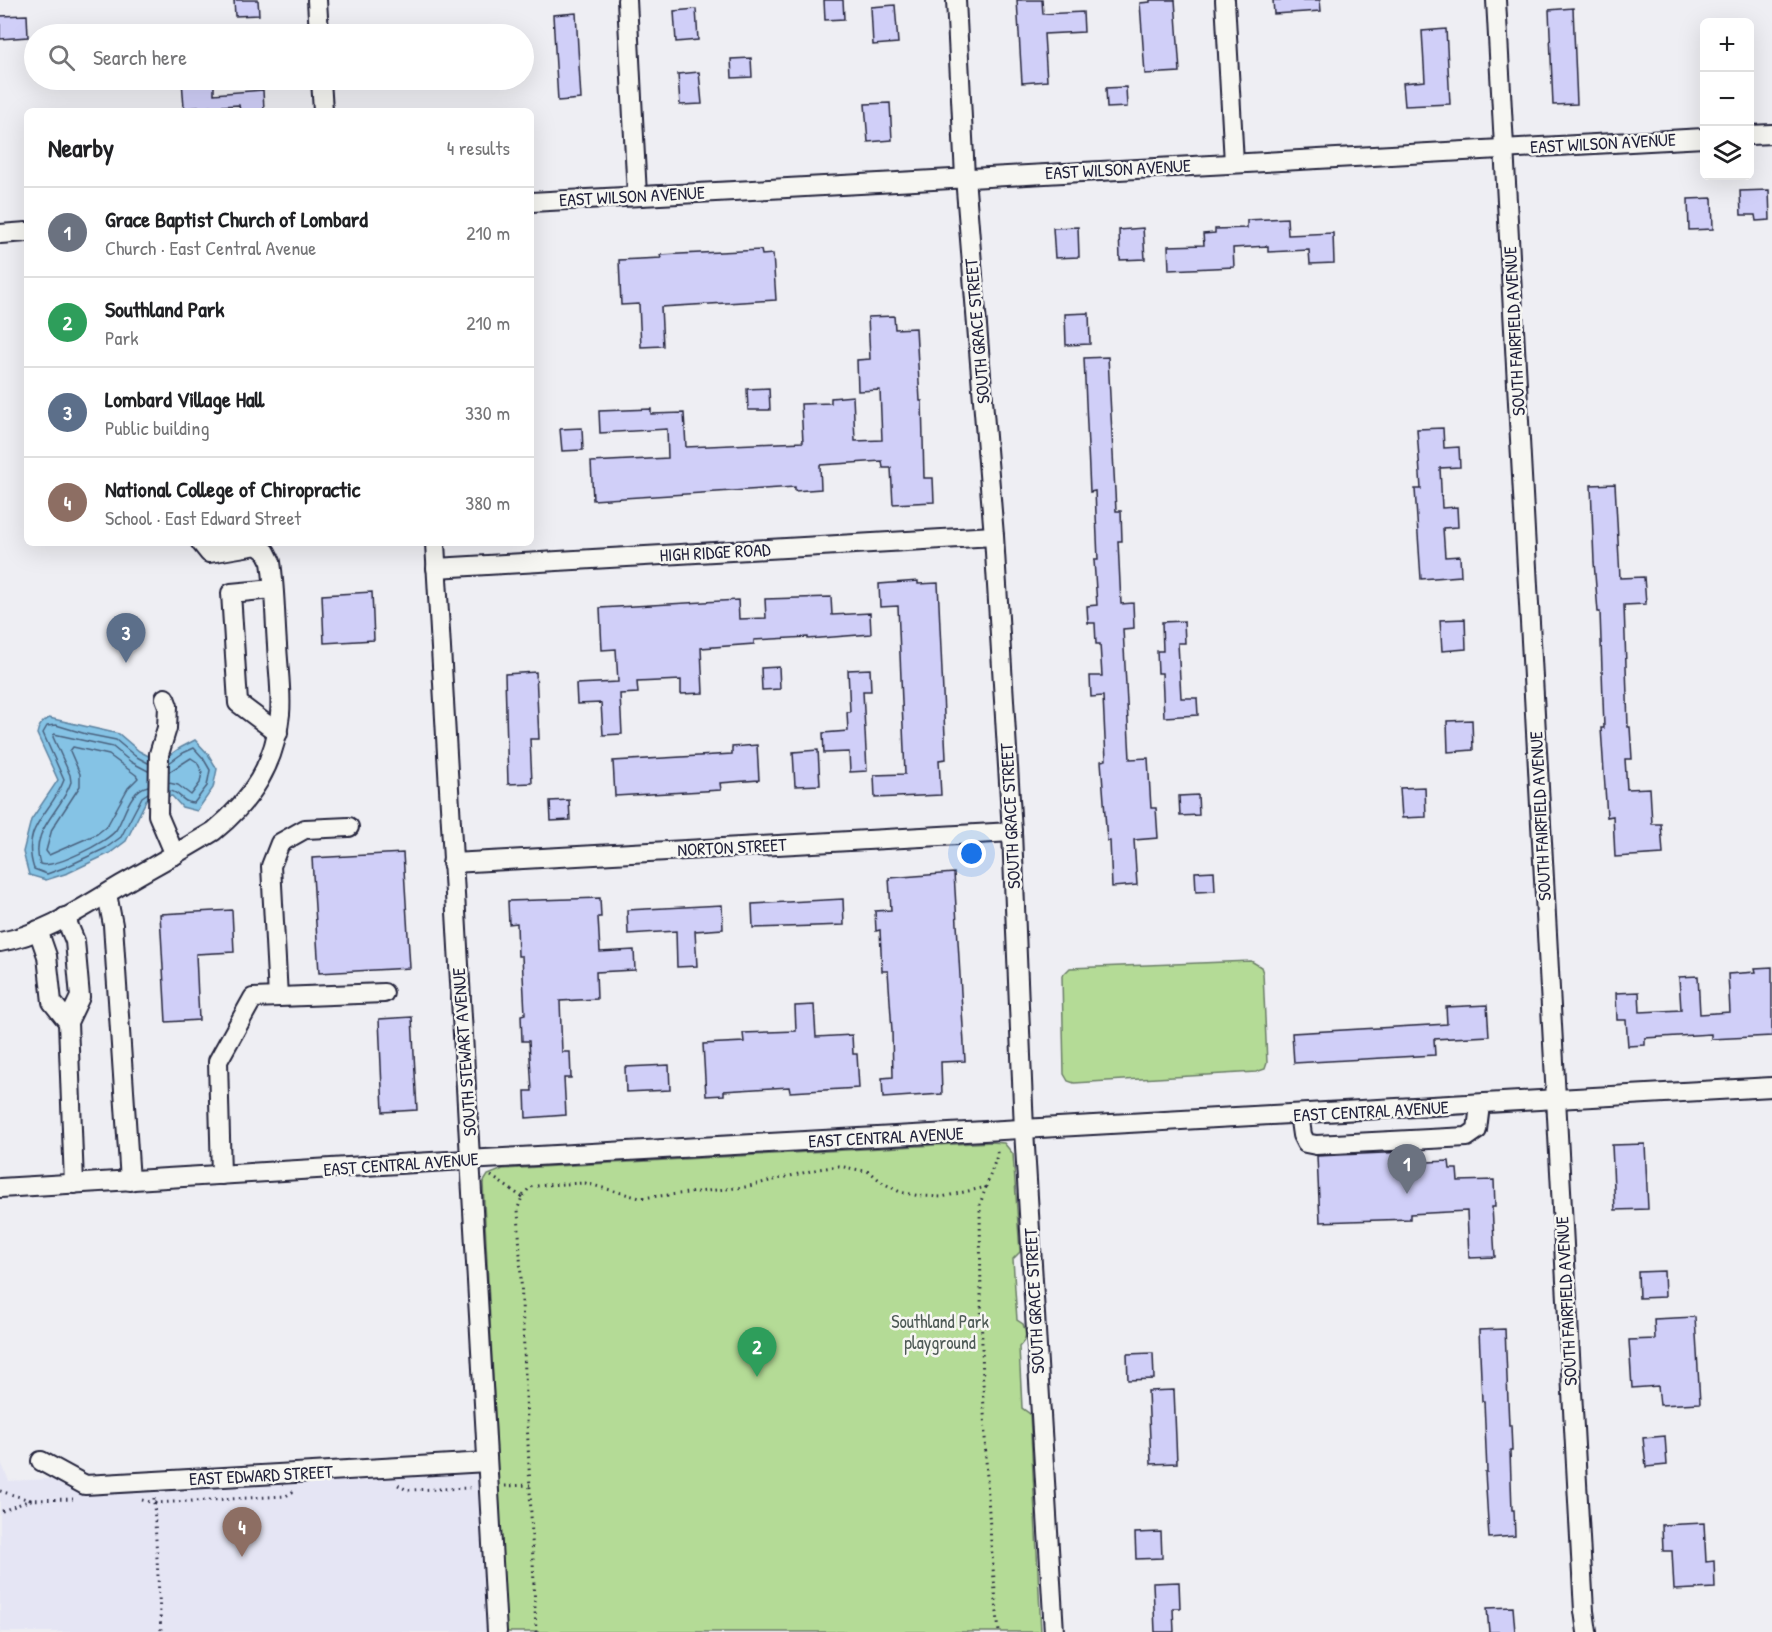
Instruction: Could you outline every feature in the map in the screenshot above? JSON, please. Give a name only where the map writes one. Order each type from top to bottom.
[{"type":"street","points":[[317,0],[318,24]]},
{"type":"street","points":[[627,0],[637,196]]},
{"type":"street","name":"SOUTH GRACE STREET","points":[[956,0],[965,177],[994,536],[1012,832],[1024,1130],[1054,1632]]},
{"type":"street","points":[[1225,0],[1234,163]]},
{"type":"street","name":"SOUTH FAIRFIELD AVENUE","points":[[1496,0],[1555,1101],[1587,1632]]},
{"type":"street","points":[[322,90],[323,108]]},
{"type":"street","points":[[1754,135],[1772,134]]},
{"type":"street","name":"EAST WILSON AVENUE","points":[[534,202],[1700,138]]},
{"type":"street","points":[[0,234],[24,232]]},
{"type":"street","name":"HIGH RIDGE ROAD","points":[[436,568],[994,536]]},
{"type":"street","points":[[203,546],[209,553],[246,546]]},
{"type":"street","points":[[0,942],[16,939],[65,917],[175,855],[214,831],[248,799],[261,779],[270,757],[278,733],[280,712],[271,562],[266,552],[258,546]]},
{"type":"street","name":"SOUTH STEWART AVENUE","points":[[435,546],[452,863],[479,1159],[487,1462],[496,1632]]},
{"type":"street","points":[[273,589],[231,593],[238,703],[278,733]]},
{"type":"street","points":[[165,698],[168,705],[167,728],[159,754],[158,815],[175,855]]},
{"type":"street","points":[[278,997],[271,866],[280,843],[305,829],[349,827]]},
{"type":"street","name":"NORTON STREET","points":[[452,863],[1012,832]]},
{"type":"street","points":[[107,894],[113,925],[130,1181]]},
{"type":"street","points":[[65,917],[75,941],[80,997],[68,1022],[74,1184]]},
{"type":"street","points":[[38,930],[47,956],[52,1002],[68,1022]]},
{"type":"street","points":[[222,1175],[218,1061],[254,998],[384,993]]},
{"type":"street","name":"EAST CENTRAL AVENUE","points":[[0,1188],[1772,1087]]},
{"type":"street","points":[[1299,1114],[1302,1135],[1306,1143],[1316,1145],[1455,1138],[1467,1137],[1477,1130],[1480,1104]]},
{"type":"street","name":"EAST EDWARD STREET","points":[[41,1461],[86,1485],[487,1462]]},
{"type":"path","points":[[998,1131],[997,1156],[980,1204],[980,1324],[990,1533],[999,1632]]},
{"type":"path","points":[[479,1159],[488,1175],[522,1197]]},
{"type":"path","points":[[536,1632],[518,1208],[522,1197],[530,1187],[585,1183],[640,1198],[744,1187],[839,1166],[870,1172],[883,1184],[900,1192],[920,1196],[942,1197],[986,1187]]},
{"type":"path","points":[[152,1481],[160,1632]]},
{"type":"path","points":[[395,1483],[407,1490],[530,1485]]},
{"type":"path","points":[[134,1497],[154,1503],[286,1496],[299,1488]]},
{"type":"path","points":[[0,1491],[30,1500],[76,1499]]},
{"type":"path","points":[[0,1512],[30,1500]]},
{"type":"shaded area","points":[[479,1457],[489,1632],[0,1632],[0,1460],[9,1481]]},
{"type":"green space","points":[[1251,961],[1261,967],[1263,973],[1267,1063],[1265,1069],[1256,1072],[1074,1083],[1068,1081],[1064,1074],[1062,976],[1070,968]]},
{"type":"green space","name":"Southland Park playground","points":[[1004,1143],[1013,1154],[1020,1252],[1013,1259],[1017,1320],[1023,1324],[1026,1334],[1019,1347],[1022,1408],[1030,1414],[1041,1632],[506,1632],[483,1183],[488,1175],[503,1169]]},
{"type":"water","points":[[49,718],[119,734],[139,751],[160,762],[195,740],[208,754],[217,769],[213,788],[197,811],[182,807],[172,796],[147,799],[126,841],[110,853],[68,873],[46,880],[29,875],[23,852],[31,820],[58,780],[37,734],[41,724]]},
{"type":"building","points":[[234,0],[258,0],[259,15],[235,16]]},
{"type":"building","points":[[824,0],[843,0],[844,19],[825,20]]},
{"type":"building","points":[[1017,0],[1042,0],[1043,14],[1083,12],[1084,32],[1044,34],[1047,81],[1022,83]]},
{"type":"building","points":[[1150,0],[1175,0],[1180,72],[1145,74],[1140,3],[1150,2]]},
{"type":"building","points":[[1273,0],[1320,0],[1321,11],[1274,14]]},
{"type":"building","points":[[895,5],[898,43],[873,45],[871,7]]},
{"type":"building","points":[[1573,8],[1577,104],[1553,105],[1549,10]]},
{"type":"building","points":[[696,9],[698,40],[676,42],[674,11]]},
{"type":"building","points":[[576,13],[581,99],[558,101],[553,15]]},
{"type":"building","points":[[27,15],[24,37],[0,39],[0,16]]},
{"type":"building","points":[[1446,29],[1450,104],[1405,106],[1403,83],[1425,81],[1422,31]]},
{"type":"building","points":[[751,58],[752,77],[732,78],[731,59]]},
{"type":"building","points":[[699,72],[702,104],[680,105],[678,74]]},
{"type":"building","points":[[1126,87],[1127,107],[1107,108],[1106,88]]},
{"type":"building","points":[[183,90],[214,90],[214,94],[263,90],[264,108],[240,108],[239,105],[184,108]]},
{"type":"building","points":[[890,103],[892,140],[868,142],[865,104]]},
{"type":"building","points":[[1769,190],[1770,220],[1756,221],[1755,215],[1741,215],[1740,191]]},
{"type":"building","points":[[1712,198],[1713,229],[1689,230],[1688,199]]},
{"type":"building","points":[[1287,218],[1288,235],[1333,233],[1334,263],[1310,264],[1309,250],[1268,252],[1268,246],[1233,248],[1234,267],[1169,270],[1168,246],[1204,245],[1203,234],[1215,233],[1215,229],[1247,228],[1247,220]]},
{"type":"building","points":[[1078,227],[1079,257],[1055,258],[1053,228]]},
{"type":"building","points":[[1143,228],[1145,259],[1120,260],[1119,230]]},
{"type":"building","points":[[761,250],[762,255],[773,254],[776,300],[661,307],[663,346],[641,347],[639,304],[621,305],[619,260],[661,258],[660,255]]},
{"type":"building","points":[[1089,313],[1090,344],[1066,345],[1065,314]]},
{"type":"building","points":[[894,316],[895,329],[916,328],[920,401],[922,401],[924,478],[933,478],[934,502],[893,504],[891,468],[883,468],[882,461],[820,465],[821,489],[795,491],[795,487],[593,500],[591,462],[668,458],[667,429],[600,433],[599,411],[651,409],[651,414],[684,413],[686,447],[803,442],[801,404],[831,403],[831,398],[853,396],[855,441],[882,440],[880,390],[858,391],[857,360],[870,359],[868,317]]},
{"type":"building","points":[[1108,357],[1116,511],[1121,511],[1122,541],[1118,541],[1121,604],[1133,603],[1134,628],[1123,629],[1130,759],[1148,758],[1151,808],[1156,808],[1158,838],[1134,840],[1137,885],[1112,887],[1110,841],[1107,841],[1101,761],[1106,760],[1103,696],[1091,697],[1090,676],[1102,676],[1100,644],[1096,644],[1095,623],[1088,623],[1087,606],[1097,605],[1094,560],[1098,560],[1095,491],[1090,492],[1084,358]]},
{"type":"building","points":[[769,388],[770,410],[748,410],[747,389]]},
{"type":"building","points":[[582,428],[583,450],[562,451],[560,429]]},
{"type":"building","points":[[1443,428],[1444,448],[1459,447],[1460,467],[1440,468],[1442,508],[1457,507],[1458,527],[1443,528],[1445,557],[1460,556],[1461,576],[1421,579],[1415,489],[1421,489],[1417,429]]},
{"type":"building","points":[[1615,484],[1620,578],[1644,577],[1646,604],[1624,605],[1628,727],[1630,727],[1632,759],[1625,759],[1627,789],[1650,788],[1652,824],[1661,824],[1663,854],[1615,857],[1613,816],[1607,817],[1601,728],[1604,728],[1600,612],[1598,612],[1594,562],[1591,485]]},
{"type":"building","points":[[918,581],[918,584],[938,583],[946,759],[939,760],[941,795],[875,798],[874,775],[905,774],[898,606],[880,607],[879,584]]},
{"type":"building","points":[[372,592],[374,640],[324,643],[322,595]]},
{"type":"building","points":[[831,597],[832,615],[870,613],[871,634],[754,640],[754,644],[701,648],[703,693],[681,694],[681,680],[637,682],[638,693],[620,694],[622,734],[603,735],[601,703],[577,704],[576,684],[618,682],[616,649],[602,650],[600,608],[738,600],[739,619],[766,618],[765,599]]},
{"type":"building","points":[[1465,619],[1466,649],[1442,651],[1440,620]]},
{"type":"building","points":[[1184,621],[1185,643],[1178,643],[1181,698],[1197,698],[1198,715],[1164,717],[1162,673],[1158,673],[1157,651],[1163,651],[1162,622]]},
{"type":"building","points":[[779,667],[780,689],[762,690],[761,668]]},
{"type":"building","points":[[870,669],[871,691],[863,691],[867,771],[850,772],[849,752],[824,753],[823,733],[848,731],[847,712],[850,712],[848,670]]},
{"type":"building","points":[[536,672],[539,739],[530,739],[532,783],[508,784],[505,674]]},
{"type":"building","points":[[1472,720],[1473,750],[1448,752],[1447,721]]},
{"type":"building","points":[[757,745],[759,780],[720,783],[721,790],[615,796],[613,761],[732,754],[732,747]]},
{"type":"building","points":[[818,750],[820,785],[795,786],[793,752]]},
{"type":"building","points":[[1425,787],[1426,817],[1402,818],[1400,788]]},
{"type":"building","points":[[1198,795],[1199,815],[1180,816],[1179,796]]},
{"type":"building","points":[[569,800],[570,820],[551,821],[550,801]]},
{"type":"building","points":[[403,853],[410,968],[319,973],[312,858]]},
{"type":"building","points":[[1214,871],[1215,891],[1196,892],[1195,872]]},
{"type":"building","points":[[954,873],[965,1061],[941,1062],[942,1094],[883,1098],[882,1078],[893,1077],[892,1031],[888,971],[882,971],[880,930],[876,931],[875,911],[891,910],[889,878]]},
{"type":"building","points":[[600,898],[601,917],[598,917],[600,952],[634,950],[635,970],[596,972],[597,999],[560,1001],[562,1052],[570,1052],[571,1078],[564,1078],[566,1115],[526,1118],[525,1091],[532,1091],[529,1041],[522,1041],[521,1015],[525,1014],[522,956],[518,956],[517,923],[509,924],[508,901]]},
{"type":"building","points":[[843,899],[844,925],[753,928],[752,904]]},
{"type":"building","points":[[722,905],[723,929],[695,931],[697,966],[677,967],[676,931],[628,934],[627,910]]},
{"type":"building","points":[[232,910],[234,952],[196,954],[199,1020],[166,1022],[160,914]]},
{"type":"building","points":[[1772,967],[1772,1036],[1711,1039],[1711,1034],[1645,1038],[1645,1045],[1628,1046],[1626,1020],[1617,1020],[1616,993],[1639,992],[1640,1012],[1681,1010],[1679,977],[1698,976],[1700,1014],[1730,1012],[1728,974],[1756,972],[1755,968]]},
{"type":"building","points":[[814,1005],[816,1037],[852,1035],[853,1054],[857,1054],[859,1088],[790,1092],[789,1087],[724,1091],[724,1095],[706,1096],[703,1044],[744,1042],[743,1033],[796,1031],[795,1006]]},
{"type":"building","points":[[1487,1005],[1489,1036],[1434,1039],[1435,1055],[1294,1063],[1292,1033],[1447,1024],[1446,1007]]},
{"type":"building","points":[[412,1017],[417,1110],[383,1112],[379,1019]]},
{"type":"building","points":[[669,1065],[670,1090],[626,1092],[625,1067]]},
{"type":"building","points":[[1645,1144],[1648,1209],[1615,1210],[1612,1145]]},
{"type":"building","points":[[1406,1152],[1406,1163],[1449,1161],[1450,1169],[1457,1169],[1458,1181],[1494,1180],[1495,1207],[1492,1207],[1495,1257],[1469,1258],[1467,1211],[1410,1214],[1410,1219],[1320,1222],[1317,1156]]},
{"type":"building","points":[[1664,1271],[1665,1297],[1639,1298],[1638,1272]]},
{"type":"building","points":[[1695,1317],[1700,1403],[1660,1405],[1658,1386],[1632,1388],[1629,1340],[1655,1339],[1654,1319]]},
{"type":"building","points":[[1505,1329],[1515,1536],[1489,1538],[1479,1330]]},
{"type":"building","points":[[1153,1353],[1154,1379],[1128,1380],[1127,1354]]},
{"type":"building","points":[[1174,1390],[1177,1463],[1151,1464],[1148,1391]]},
{"type":"building","points":[[1665,1436],[1667,1465],[1646,1467],[1643,1438]]},
{"type":"building","points":[[1704,1523],[1706,1562],[1714,1561],[1715,1588],[1674,1590],[1672,1551],[1663,1551],[1662,1525]]},
{"type":"building","points":[[1161,1532],[1162,1558],[1136,1559],[1135,1533]]},
{"type":"building","points":[[1179,1582],[1180,1608],[1173,1608],[1174,1632],[1155,1632],[1153,1583]]},
{"type":"building","points":[[1513,1607],[1515,1632],[1489,1632],[1487,1608]]},
{"type":"place","name":"Lombard Village Hall","points":[[126,663]]},
{"type":"place","name":"Grace Baptist Church of Lombard","points":[[1407,1194]]},
{"type":"place","name":"Southland Park","points":[[757,1377]]},
{"type":"place","name":"National College of Chiropractic","points":[[242,1557]]}]
